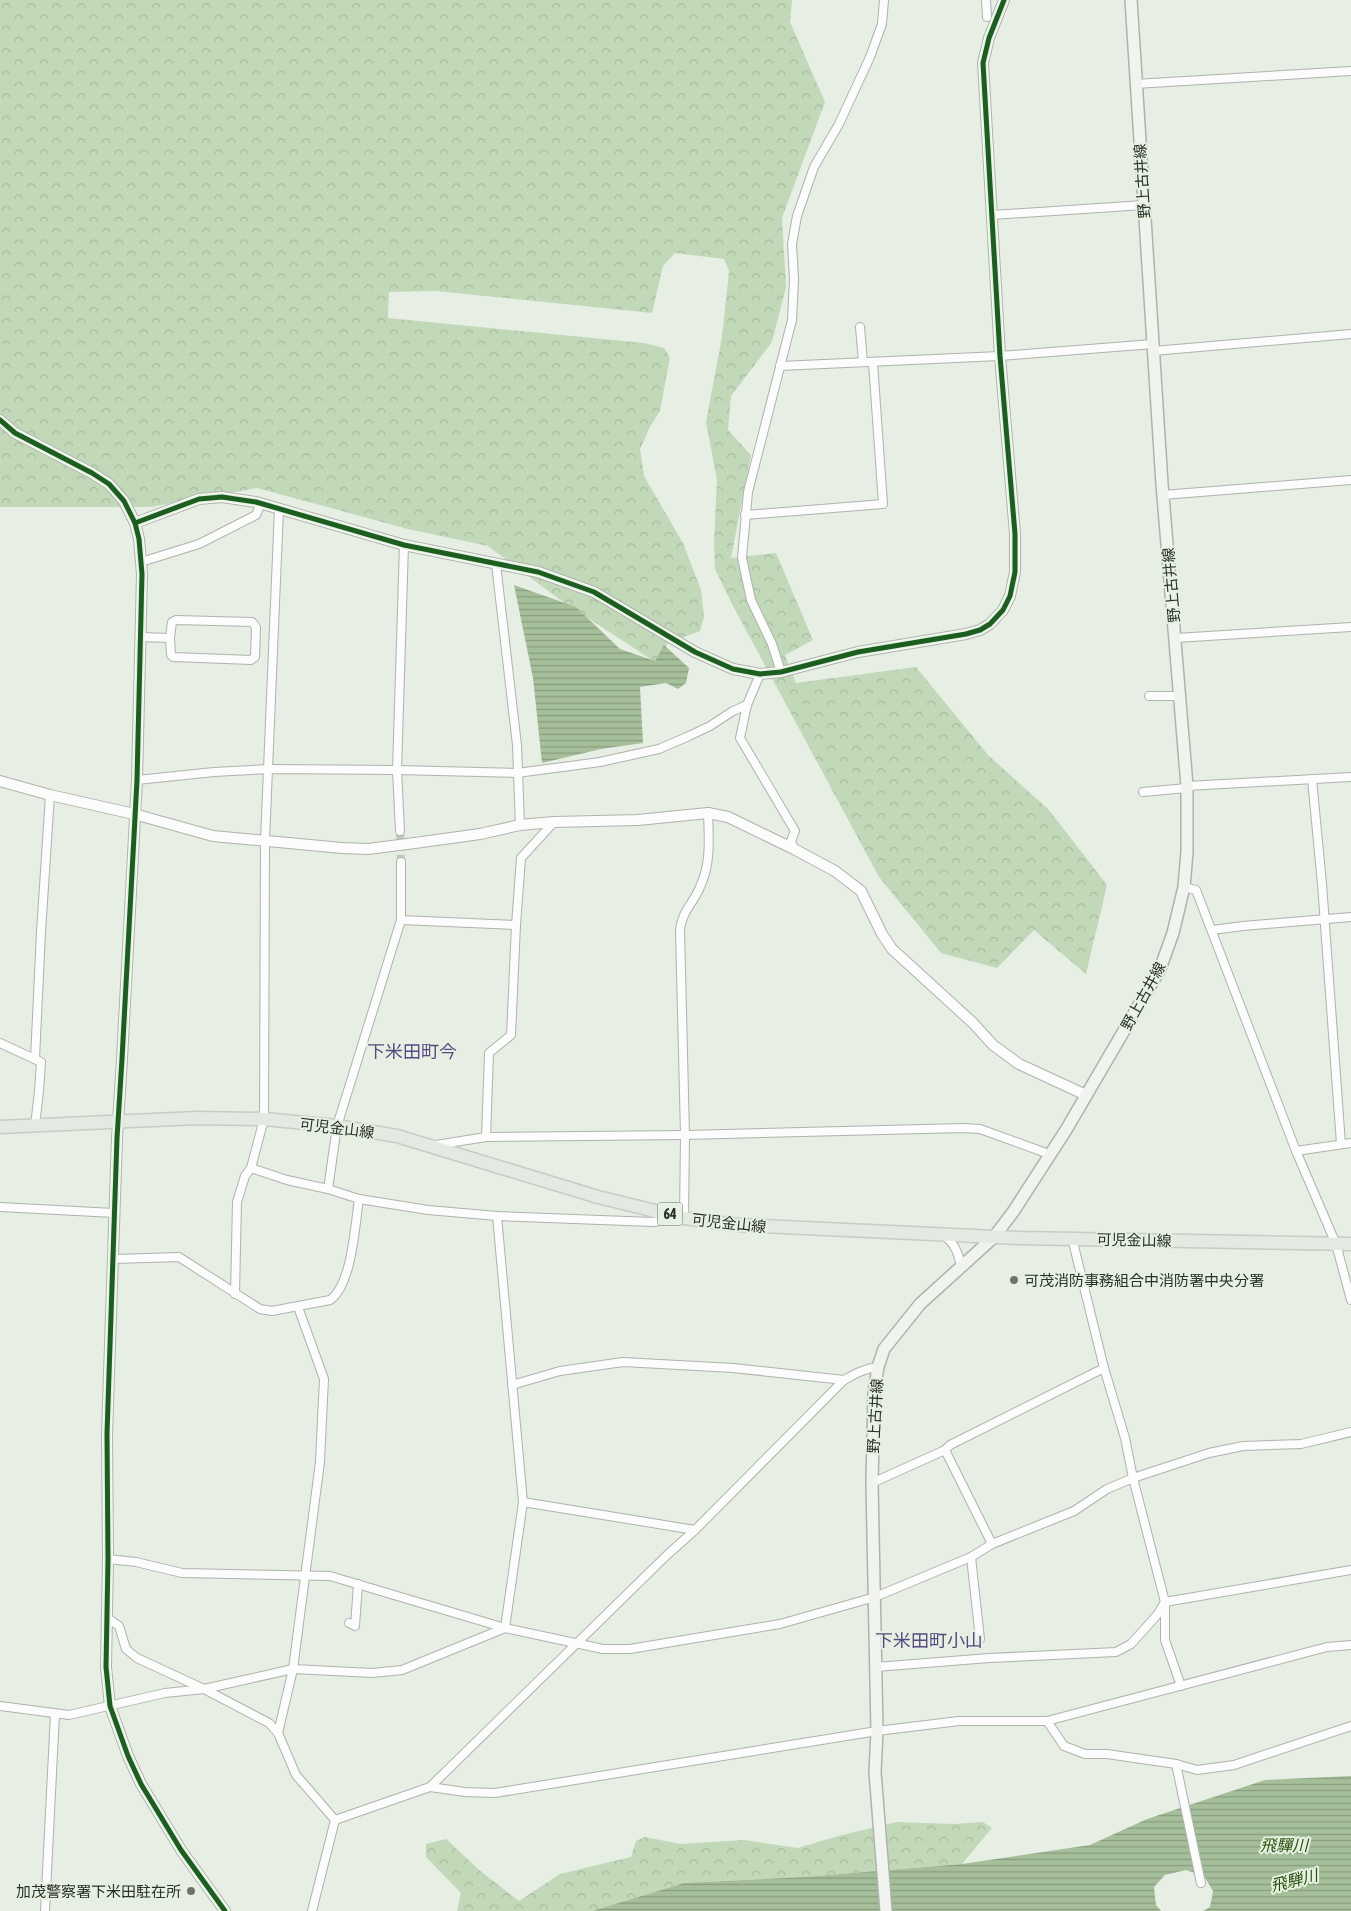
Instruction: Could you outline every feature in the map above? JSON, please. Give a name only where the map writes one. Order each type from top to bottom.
[{"type":"main road","name":"野上古井線","points":[[886,1911],[875,1772],[877,1731],[872,1483],[874,1392],[878,1367],[887,1344],[920,1304],[994,1237],[1013,1212],[1086,1095],[1160,969],[1173,934],[1184,887],[1187,852],[1187,787],[1163,495],[1130,0]]},
{"type":"main road","name":"可児金山線","points":[[0,1127],[196,1118],[264,1119],[337,1126],[397,1136],[598,1197],[684,1218],[738,1225],[994,1237],[1351,1244]]},
{"type":"street","points":[[781,672],[772,644],[751,600],[742,558],[748,492],[792,320],[794,279],[792,244],[797,216],[814,167],[839,124],[870,57],[882,24],[884,0]]},
{"type":"street","points":[[986,0],[986,17]]},
{"type":"street","points":[[136,523],[199,499],[222,497],[261,503],[404,545],[538,572],[594,592],[695,652],[733,669],[760,674],[781,672],[858,652],[980,630],[990,624],[1003,610],[1010,596],[1015,572],[1015,534],[1000,356],[983,63],[989,38],[1004,0]]},
{"type":"street","points":[[1136,84],[1351,71]]},
{"type":"street","points":[[992,215],[1144,205]]},
{"type":"street","points":[[860,327],[863,362]]},
{"type":"street","points":[[780,366],[1153,348],[1351,334]]},
{"type":"street","points":[[745,515],[883,504],[873,363]]},
{"type":"street","points":[[0,420],[15,433],[92,472],[109,484],[124,501],[136,523],[142,562],[137,780],[114,1213],[107,1434],[108,1559],[106,1667],[110,1706],[128,1756],[141,1784],[181,1850],[225,1911]]},
{"type":"street","points":[[1163,495],[1351,480]]},
{"type":"street","points":[[142,562],[199,544],[256,515],[261,503]]},
{"type":"street","points":[[235,1294],[236,1202],[245,1176],[251,1168],[264,1119],[264,840],[279,509]]},
{"type":"street","points":[[400,831],[397,770],[404,545]]},
{"type":"street","points":[[496,564],[517,745],[520,825]]},
{"type":"street","points":[[176,620],[252,622],[256,627],[255,657],[251,660],[173,657],[171,655],[170,638],[172,622],[176,620]]},
{"type":"street","points":[[1176,638],[1351,627]]},
{"type":"street","points":[[140,637],[170,638]]},
{"type":"street","points":[[760,674],[747,705],[740,738],[794,831],[791,841],[794,849]]},
{"type":"street","points":[[1149,696],[1180,696]]},
{"type":"street","points":[[137,780],[214,772],[268,769],[518,773],[600,762],[659,749],[710,726],[732,711],[747,705]]},
{"type":"street","points":[[1143,792],[1187,787],[1351,777]]},
{"type":"street","points":[[1312,779],[1341,1144]]},
{"type":"street","points":[[0,781],[50,795],[134,814],[213,836],[342,848],[368,849],[480,834],[520,825],[554,822],[638,820],[708,813],[728,817],[835,871],[861,891],[882,934],[892,949],[973,1023],[993,1045],[1018,1064],[1086,1095]]},
{"type":"street","points":[[35,1059],[50,795]]},
{"type":"street","points":[[251,1168],[287,1180],[328,1189],[359,1199],[428,1210],[497,1216],[653,1222],[684,1218],[685,1135],[680,930],[681,919],[699,889],[706,872],[710,847],[708,813]]},
{"type":"street","points":[[486,1137],[489,1053],[511,1035],[520,858],[554,822]]},
{"type":"street","points":[[328,1189],[337,1126],[401,920],[401,862]]},
{"type":"street","points":[[1184,887],[1196,890],[1296,1150],[1336,1244],[1351,1300]]},
{"type":"street","points":[[1212,930],[1351,917]]},
{"type":"street","points":[[401,920],[516,926]]},
{"type":"street","points":[[0,1043],[40,1062],[35,1126]]},
{"type":"street","points":[[429,1146],[486,1137],[685,1135],[964,1128],[980,1129],[1049,1154]]},
{"type":"street","points":[[1296,1150],[1351,1143]]},
{"type":"street","points":[[114,1259],[179,1257],[260,1309],[272,1312],[330,1300],[337,1295],[351,1258],[359,1199]]},
{"type":"street","points":[[0,1207],[114,1213]]},
{"type":"street","points":[[497,1216],[523,1502],[505,1628]]},
{"type":"street","points":[[942,1235],[956,1249],[962,1266]]},
{"type":"street","points":[[1072,1238],[1104,1368],[1125,1438],[1133,1478],[1165,1602],[1165,1640],[1181,1686]]},
{"type":"street","points":[[278,1734],[293,1669],[320,1462],[324,1378],[298,1307]]},
{"type":"street","points":[[512,1385],[560,1371],[624,1362],[733,1368],[844,1380]]},
{"type":"street","points":[[335,1820],[430,1786],[695,1530],[844,1380],[871,1367],[878,1367]]},
{"type":"street","points":[[872,1483],[945,1450],[950,1445],[1104,1368]]},
{"type":"street","points":[[108,1559],[136,1562],[182,1572],[330,1576],[505,1628],[603,1649],[630,1649],[780,1624],[875,1597],[971,1557],[992,1544],[1074,1511],[1107,1489],[1133,1478],[1209,1453],[1243,1446],[1301,1444],[1351,1432]]},
{"type":"street","points":[[945,1450],[992,1544]]},
{"type":"street","points":[[523,1502],[695,1530]]},
{"type":"street","points":[[971,1557],[980,1639]]},
{"type":"street","points":[[876,1667],[989,1658],[1116,1652],[1131,1644],[1157,1615],[1165,1602],[1351,1570]]},
{"type":"street","points":[[349,1623],[355,1626],[358,1584]]},
{"type":"street","points":[[106,1616],[119,1626],[126,1649],[138,1658],[204,1689],[269,1723],[278,1734],[296,1775],[335,1820]]},
{"type":"street","points":[[0,1706],[69,1715],[166,1693],[204,1689],[293,1669],[372,1672],[402,1670],[505,1628]]},
{"type":"street","points":[[430,1786],[464,1792],[495,1793],[877,1731],[959,1721],[1047,1722],[1327,1647],[1351,1645]]},
{"type":"street","points":[[45,1911],[55,1714]]},
{"type":"street","points":[[1047,1722],[1064,1746],[1085,1754],[1107,1754],[1176,1764],[1198,1770],[1234,1766],[1351,1726]]},
{"type":"street","points":[[1176,1764],[1201,1883]]},
{"type":"street","points":[[312,1911],[335,1820]]},
{"type":"green space","points":[[0,0],[792,0],[790,22],[825,102],[782,218],[786,287],[772,342],[731,396],[728,430],[751,455],[731,558],[776,553],[813,640],[785,655],[796,683],[916,667],[988,755],[1049,810],[1107,885],[1086,974],[1034,930],[997,968],[941,953],[879,877],[732,604],[715,569],[714,542],[717,480],[706,422],[722,337],[729,271],[724,259],[675,253],[663,266],[652,313],[436,291],[389,292],[388,318],[644,343],[664,348],[670,357],[660,411],[640,449],[644,476],[683,543],[701,590],[704,617],[700,631],[668,643],[655,662],[559,599],[488,546],[408,529],[257,488],[150,507],[0,507]]},
{"type":"green space","points":[[897,1822],[954,1824],[983,1822],[992,1828],[962,1864],[803,1877],[684,1883],[592,1911],[457,1911],[461,1893],[426,1857],[426,1844],[446,1839],[479,1870],[519,1901],[560,1874],[631,1857],[636,1841],[645,1837],[680,1844],[744,1840],[798,1848]]},
{"type":"water","points":[[514,585],[576,607],[620,649],[655,661],[664,645],[689,668],[686,683],[678,689],[666,683],[640,687],[643,743],[601,749],[542,763],[533,678]]},
{"type":"water","name":"飛驒川","points":[[1351,1776],[1351,1911],[1203,1911],[1210,1907],[1213,1891],[1204,1876],[1186,1870],[1165,1875],[1154,1887],[1156,1905],[1161,1911],[592,1911],[684,1883],[803,1877],[962,1864],[1090,1845],[1147,1819],[1265,1780]]},
{"type":"tunnel","points":[[400,831],[401,862]]},
{"type":"cycle path","points":[[135,523],[199,499],[222,497],[256,502],[404,545],[538,572],[594,592],[695,652],[733,669],[760,674],[781,672],[858,652],[966,634],[980,630],[990,624],[1003,610],[1010,596],[1015,572],[1015,534],[1000,356],[983,63],[989,38],[1004,0]]},
{"type":"cycle path","points":[[0,420],[15,433],[92,473],[109,484],[124,501],[135,523],[139,539],[142,574],[137,780],[117,1138],[107,1434],[108,1559],[106,1667],[110,1706],[128,1756],[141,1784],[181,1850],[225,1911]]},
{"type":"place","name":"可茂消防事務組合中消防署中央分署","points":[[1014,1280]]},
{"type":"place","name":"加茂警察署下米田駐在所","points":[[191,1891]]},
{"type":"district","name":"下米田町今","points":[[412,1051]]},
{"type":"district","name":"下米田町小山","points":[[929,1640]]},
{"type":"water label","name":"飛騨川","points":[[1294,1880]]}]
